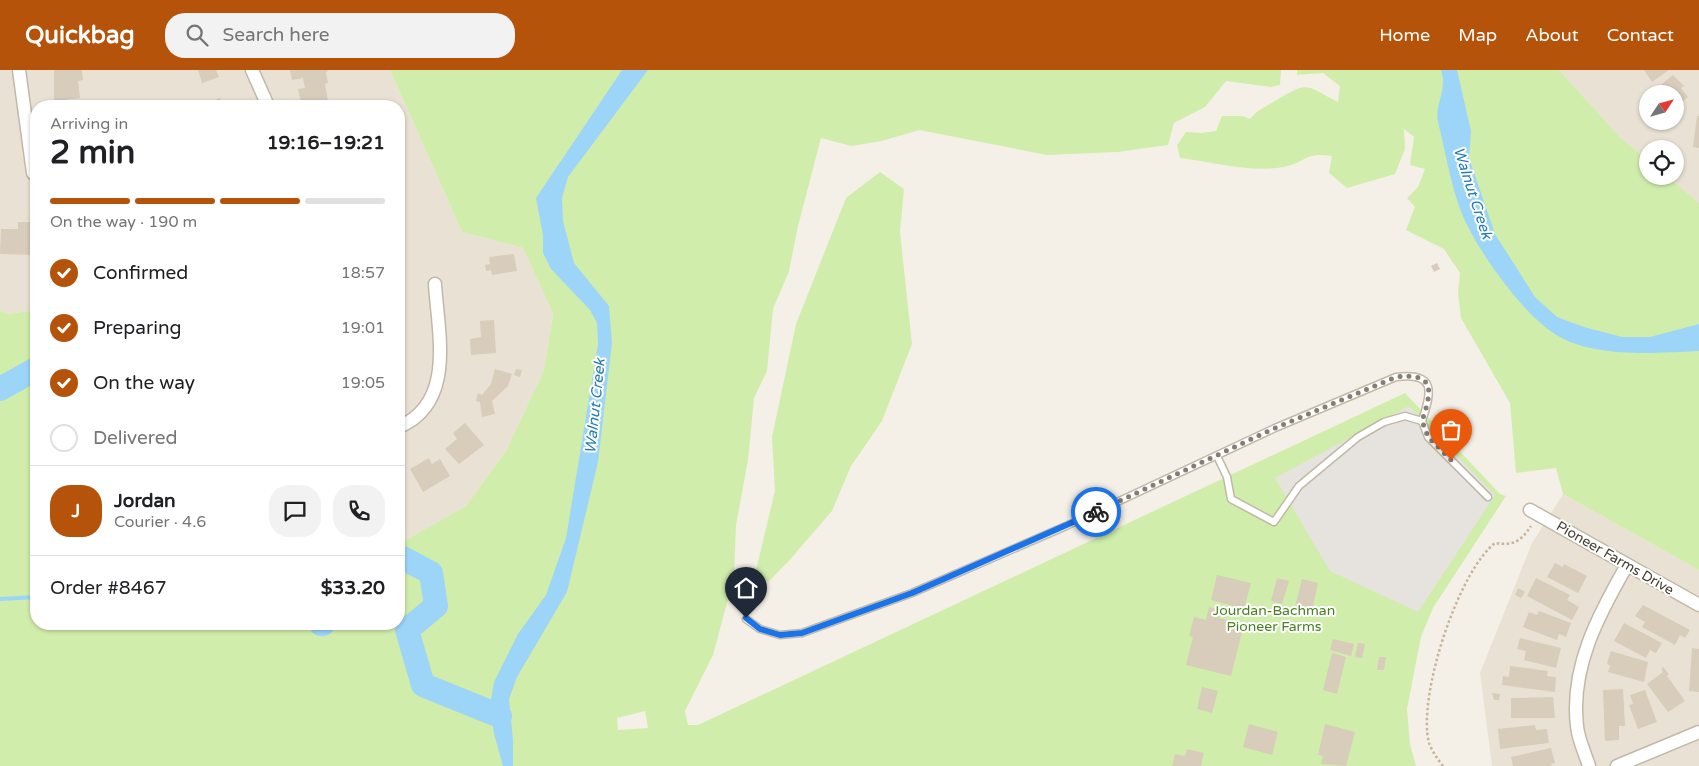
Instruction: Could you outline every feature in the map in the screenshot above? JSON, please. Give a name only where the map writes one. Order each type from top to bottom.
[{"type":"street","points":[[19,70],[30,150]]},
{"type":"street","points":[[252,70],[265,100]]},
{"type":"street","points":[[405,424],[420,415],[430,401],[437,386],[440,363],[435,284]]},
{"type":"street","name":"Pioneer Farms Drive","points":[[1530,510],[1699,606]]},
{"type":"street","points":[[1589,766],[1577,727],[1576,685],[1588,644],[1606,602],[1627,565]]},
{"type":"street","points":[[1616,766],[1699,732]]},
{"type":"lane","points":[[746,618],[760,629],[780,635],[802,633],[912,593],[1066,526],[1328,405],[1396,377],[1412,375],[1423,379],[1429,388],[1430,398],[1422,421],[1428,437],[1488,497]]},
{"type":"lane","points":[[1217,456],[1227,477],[1231,499],[1274,522],[1300,486],[1358,437],[1384,422],[1404,416],[1422,421]]},
{"type":"path","points":[[1443,766],[1430,744],[1427,722],[1440,648],[1461,594],[1485,550],[1495,543],[1507,545],[1518,542],[1532,524]]},
{"type":"shaded area","points":[[0,70],[390,70],[403,100],[30,100],[30,311],[7,314],[0,310]]},
{"type":"shaded area","points":[[1559,70],[1699,70],[1699,203],[1678,185],[1684,185],[1684,140],[1639,140],[1639,153],[1620,137]]},
{"type":"shaded area","points":[[405,104],[462,232],[523,248],[553,314],[544,370],[506,451],[466,506],[405,540]]},
{"type":"shaded area","points":[[1409,406],[1495,495],[1418,612],[1330,571],[1275,478]]},
{"type":"shaded area","points":[[1563,494],[1699,570],[1699,766],[1492,766],[1480,673],[1532,543]]},
{"type":"green space","name":"Jourdan-Bachman Pioneer Farms","points":[[390,70],[1281,70],[1280,85],[1271,87],[1226,81],[1205,107],[1174,123],[1168,145],[1118,152],[1047,155],[919,130],[882,141],[851,146],[821,138],[798,226],[789,271],[773,309],[767,371],[754,398],[748,460],[736,525],[734,577],[713,655],[685,711],[688,725],[698,725],[1405,393],[1500,494],[1506,496],[1433,608],[1421,637],[1407,709],[1410,744],[1416,766],[0,766],[0,310],[7,314],[30,311],[30,630],[405,630],[405,540],[466,506],[506,451],[544,370],[553,314],[523,248],[462,232],[405,100]],"holes":[[[645,711],[648,728],[618,730],[617,718]]]},
{"type":"green space","points":[[1297,70],[1559,70],[1620,137],[1639,153],[1639,185],[1678,185],[1699,203],[1699,570],[1563,494],[1556,468],[1516,473],[1510,403],[1461,318],[1458,293],[1460,273],[1444,249],[1406,230],[1415,207],[1407,198],[1418,187],[1425,169],[1410,165],[1414,137],[1404,129],[1405,149],[1395,174],[1347,188],[1329,173],[1332,156],[1316,155],[1284,167],[1259,169],[1180,158],[1177,145],[1186,132],[1202,133],[1216,131],[1222,116],[1242,116],[1250,119],[1261,109],[1295,90],[1307,87],[1338,102],[1340,86],[1323,73],[1297,75]]},
{"type":"green space","points":[[880,172],[904,189],[900,232],[912,344],[882,421],[851,466],[832,511],[768,582],[756,570],[775,491],[772,437],[796,324],[846,198]]},
{"type":"water","name":"Walnut Creek","points":[[622,70],[648,70],[568,177],[562,198],[563,221],[574,263],[609,306],[612,343],[598,462],[567,592],[517,677],[509,699],[513,740],[513,766],[503,766],[494,734],[490,705],[494,682],[518,634],[546,595],[566,538],[598,344],[597,323],[590,310],[551,269],[543,253],[543,235],[536,198]]},
{"type":"water","name":"Walnut Creek","points":[[1441,70],[1457,70],[1471,131],[1469,158],[1495,234],[1535,297],[1557,317],[1584,327],[1622,337],[1650,337],[1699,324],[1699,351],[1628,353],[1575,344],[1560,337],[1546,327],[1515,297],[1486,258],[1464,219],[1458,203],[1437,115],[1443,84]]},
{"type":"building","points":[[54,70],[82,70],[83,80],[78,81],[80,98],[54,100]]},
{"type":"building","points":[[198,70],[216,70],[219,77],[202,83]]},
{"type":"building","points":[[290,70],[328,70],[326,73],[328,83],[325,84],[328,100],[300,100],[298,89],[305,88],[303,78],[292,80]]},
{"type":"building","points":[[1644,70],[1669,70],[1652,82]]},
{"type":"building","points":[[1673,75],[1683,85],[1661,85]]},
{"type":"building","points":[[1684,92],[1688,97],[1684,100]]},
{"type":"building","points":[[1697,116],[1699,116],[1699,148],[1693,147]]},
{"type":"building","points":[[18,222],[30,222],[30,255],[0,254],[1,229],[18,229]]},
{"type":"building","points":[[514,254],[517,271],[492,275],[491,270],[486,271],[485,265],[490,264],[489,257]]},
{"type":"building","points":[[1437,263],[1440,269],[1434,272],[1431,266]]},
{"type":"building","points":[[494,320],[496,353],[471,355],[470,339],[481,337],[480,321]]},
{"type":"building","points":[[495,369],[512,374],[508,386],[492,401],[495,414],[482,417],[480,402],[476,401],[478,393],[482,395],[491,384]]},
{"type":"building","points":[[516,369],[522,370],[520,377],[514,375]]},
{"type":"building","points":[[465,423],[484,445],[459,464],[445,449],[457,439],[453,433]]},
{"type":"building","points":[[429,458],[432,464],[440,459],[450,476],[423,492],[410,469]]},
{"type":"building","points":[[1555,563],[1563,567],[1564,564],[1587,576],[1578,593],[1547,577]]},
{"type":"building","points":[[1217,575],[1251,583],[1244,609],[1211,600]]},
{"type":"building","points":[[1277,578],[1289,581],[1282,604],[1271,601]]},
{"type":"building","points":[[1536,578],[1570,595],[1567,600],[1579,607],[1572,620],[1527,596]]},
{"type":"building","points":[[1302,579],[1318,583],[1312,611],[1295,607]]},
{"type":"building","points":[[1518,588],[1525,592],[1521,598],[1515,595]]},
{"type":"building","points":[[1643,605],[1690,630],[1685,638],[1680,635],[1675,645],[1642,627],[1645,622],[1635,616]]},
{"type":"building","points":[[1209,607],[1221,610],[1219,618],[1244,624],[1231,676],[1186,665],[1193,637],[1189,636],[1194,617],[1206,620]]},
{"type":"building","points":[[1539,611],[1571,623],[1566,637],[1559,634],[1557,640],[1523,627],[1529,612],[1537,615]]},
{"type":"building","points":[[1624,623],[1662,643],[1656,653],[1650,650],[1646,658],[1614,641]]},
{"type":"building","points":[[1520,638],[1561,648],[1556,668],[1524,660],[1526,651],[1517,649]]},
{"type":"building","points":[[1333,639],[1354,644],[1351,656],[1330,650]]},
{"type":"building","points":[[1358,643],[1365,644],[1362,658],[1355,657]]},
{"type":"building","points":[[1692,648],[1699,649],[1699,692],[1689,691]]},
{"type":"building","points":[[1611,651],[1648,662],[1644,682],[1608,672],[1610,666],[1607,663]]},
{"type":"building","points":[[1332,653],[1346,657],[1337,694],[1323,690]]},
{"type":"building","points":[[1379,657],[1386,657],[1384,670],[1377,670]]},
{"type":"building","points":[[1510,666],[1548,671],[1547,676],[1556,677],[1555,692],[1502,685],[1503,676],[1509,677]]},
{"type":"building","points":[[1663,667],[1669,674],[1667,676],[1685,701],[1668,712],[1647,684],[1663,672],[1661,669]]},
{"type":"building","points":[[1202,687],[1218,691],[1212,713],[1197,709]]},
{"type":"building","points":[[1623,689],[1625,726],[1619,726],[1619,740],[1605,741],[1603,690]]},
{"type":"building","points":[[1645,690],[1657,722],[1638,729],[1629,705],[1633,704],[1630,695]]},
{"type":"building","points":[[1492,693],[1500,694],[1499,700],[1494,700]]},
{"type":"building","points":[[1553,697],[1555,718],[1511,718],[1511,698]]},
{"type":"building","points":[[1249,724],[1278,732],[1272,755],[1243,747]]},
{"type":"building","points":[[1325,724],[1355,732],[1346,766],[1321,764],[1323,756],[1318,755]]},
{"type":"building","points":[[1535,725],[1536,730],[1547,729],[1549,743],[1500,749],[1498,729]]},
{"type":"building","points":[[1551,748],[1555,763],[1551,764],[1552,766],[1513,766],[1511,757]]},
{"type":"building","points":[[1187,749],[1204,753],[1201,766],[1172,766],[1175,754],[1185,756]]},
{"type":"waterway","points":[[0,389],[30,372]]},
{"type":"waterway","points":[[405,559],[431,573],[436,606],[407,630],[423,685],[500,716]]},
{"type":"waterway","points":[[0,599],[30,597]]},
{"type":"way so far","points":[[1096,512],[1275,428],[1396,377],[1412,375],[1423,379],[1429,388],[1430,398],[1422,421],[1428,437],[1451,460]]},
{"type":"route","points":[[746,618],[760,629],[780,635],[802,633],[912,593],[1096,512]]}]
